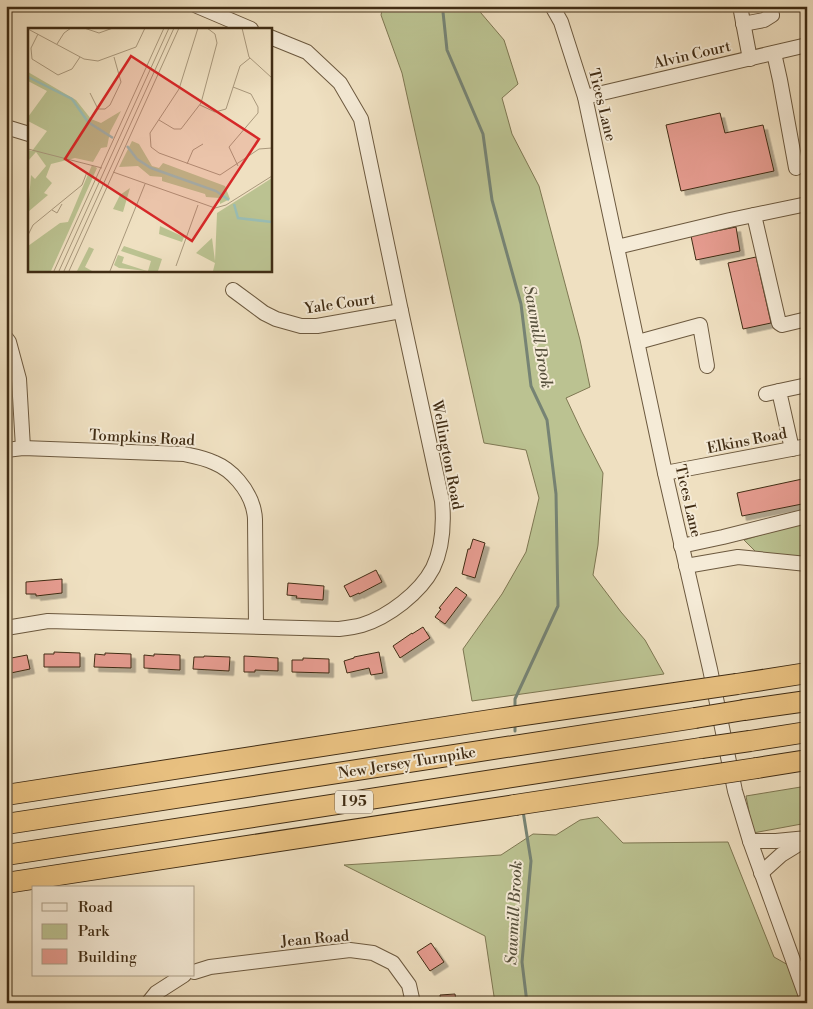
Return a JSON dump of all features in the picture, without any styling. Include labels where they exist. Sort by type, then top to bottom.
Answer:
[{"type":"highway","name":"New Jersey Turnpike","points":[[6,795],[807,673]]},
{"type":"highway","name":"New Jersey Turnpike","points":[[6,824],[807,701]]},
{"type":"highway","name":"New Jersey Turnpike","points":[[6,855],[807,732]]},
{"type":"highway","name":"I 95","points":[[6,883],[807,760]]},
{"type":"street","points":[[197,6],[224,24],[246,28]]},
{"type":"street","name":"Tices Lane","points":[[552,6],[561,22],[585,97],[665,473],[710,669],[735,792],[761,873],[806,995]]},
{"type":"street","points":[[740,6],[750,58]]},
{"type":"street","points":[[743,24],[764,20],[772,15],[770,6]]},
{"type":"street","name":"Wellington Road","points":[[6,628],[48,621],[340,629],[362,625],[385,615],[404,603],[433,569],[442,536],[442,501],[361,119],[340,83],[307,52],[271,37]]},
{"type":"street","name":"Alvin Court","points":[[585,97],[807,45]]},
{"type":"street","points":[[774,53],[796,168]]},
{"type":"street","points":[[6,127],[28,134]]},
{"type":"street","points":[[617,247],[807,204]]},
{"type":"street","points":[[754,215],[779,323],[782,325],[807,319]]},
{"type":"street","name":"Yale Court","points":[[233,290],[264,313],[276,319],[301,326],[317,326],[401,311]]},
{"type":"street","points":[[638,342],[699,321],[707,366]]},
{"type":"street","points":[[6,338],[9,342],[19,379],[23,448]]},
{"type":"street","points":[[792,449],[773,392],[807,385]]},
{"type":"street","name":"Elkins Road","points":[[665,473],[807,446]]},
{"type":"street","name":"Tompkins Road","points":[[6,450],[23,448],[184,454],[209,460],[227,470],[245,490],[253,507],[255,519],[256,626]]},
{"type":"street","points":[[681,546],[807,516]]},
{"type":"street","points":[[686,566],[738,557],[807,564]]},
{"type":"street","points":[[750,841],[807,838]]},
{"type":"street","points":[[761,873],[781,855],[807,838]]},
{"type":"street","name":"Jean Road","points":[[195,972],[210,966],[350,950],[373,954],[393,964],[410,985],[413,1003]]},
{"type":"street","points":[[148,1003],[156,993],[182,976]]},
{"type":"green space","points":[[383,6],[475,6],[504,40],[518,84],[502,98],[512,134],[539,186],[580,340],[590,387],[566,398],[603,473],[598,545],[593,575],[645,640],[664,674],[472,701],[463,649],[502,594],[526,552],[539,498],[526,450],[484,443],[402,73],[381,15]]},
{"type":"green space","points":[[807,521],[807,564],[758,554],[744,540]]},
{"type":"green space","points":[[807,786],[807,823],[753,833],[746,796]]},
{"type":"green space","points":[[598,817],[623,843],[728,842],[774,957],[797,970],[807,1003],[495,1003],[485,936],[344,865],[501,855],[533,834],[556,835],[580,820]]},
{"type":"building","points":[[720,113],[725,133],[763,125],[774,171],[681,191],[666,125]]},
{"type":"building","points":[[736,227],[740,251],[696,260],[691,236]]},
{"type":"building","points":[[756,257],[771,323],[743,329],[728,263]]},
{"type":"building","points":[[807,478],[807,503],[742,516],[737,493]]},
{"type":"building","points":[[473,539],[485,543],[475,578],[462,574],[468,549],[470,549]]},
{"type":"building","points":[[376,570],[382,582],[350,597],[344,586]]},
{"type":"building","points":[[62,579],[62,593],[36,596],[36,594],[26,594],[26,582]]},
{"type":"building","points":[[288,583],[324,586],[323,600],[296,598],[297,596],[287,595]]},
{"type":"building","points":[[456,587],[467,595],[445,624],[435,617],[441,609],[439,608]]},
{"type":"building","points":[[423,627],[430,638],[400,658],[393,646]]},
{"type":"building","points":[[54,652],[80,653],[80,667],[44,667],[44,654],[54,654]]},
{"type":"building","points":[[379,652],[383,673],[371,675],[369,668],[347,673],[344,661]]},
{"type":"building","points":[[105,653],[131,654],[131,668],[94,667],[95,654],[105,655]]},
{"type":"building","points":[[154,654],[180,655],[180,670],[144,668],[144,655],[154,656]]},
{"type":"building","points":[[27,655],[30,669],[6,674],[6,659]]},
{"type":"building","points":[[244,656],[278,658],[278,671],[255,670],[255,672],[244,672]]},
{"type":"building","points":[[194,657],[230,657],[229,671],[193,669]]},
{"type":"building","points":[[303,658],[329,659],[329,673],[292,672],[292,660],[303,660]]},
{"type":"building","points":[[431,943],[444,962],[430,971],[417,952]]},
{"type":"building","points":[[455,994],[458,1003],[441,1003],[440,995]]},
{"type":"waterway","name":"Sawmill Brook","points":[[443,6],[447,50],[483,134],[492,200],[521,304],[531,386],[547,420],[556,494],[558,606],[515,699],[515,709]]},
{"type":"waterway","name":"Sawmill Brook","points":[[515,723],[515,731]]},
{"type":"waterway","name":"Sawmill Brook","points":[[523,811],[531,861],[522,962],[527,1003]]}]
